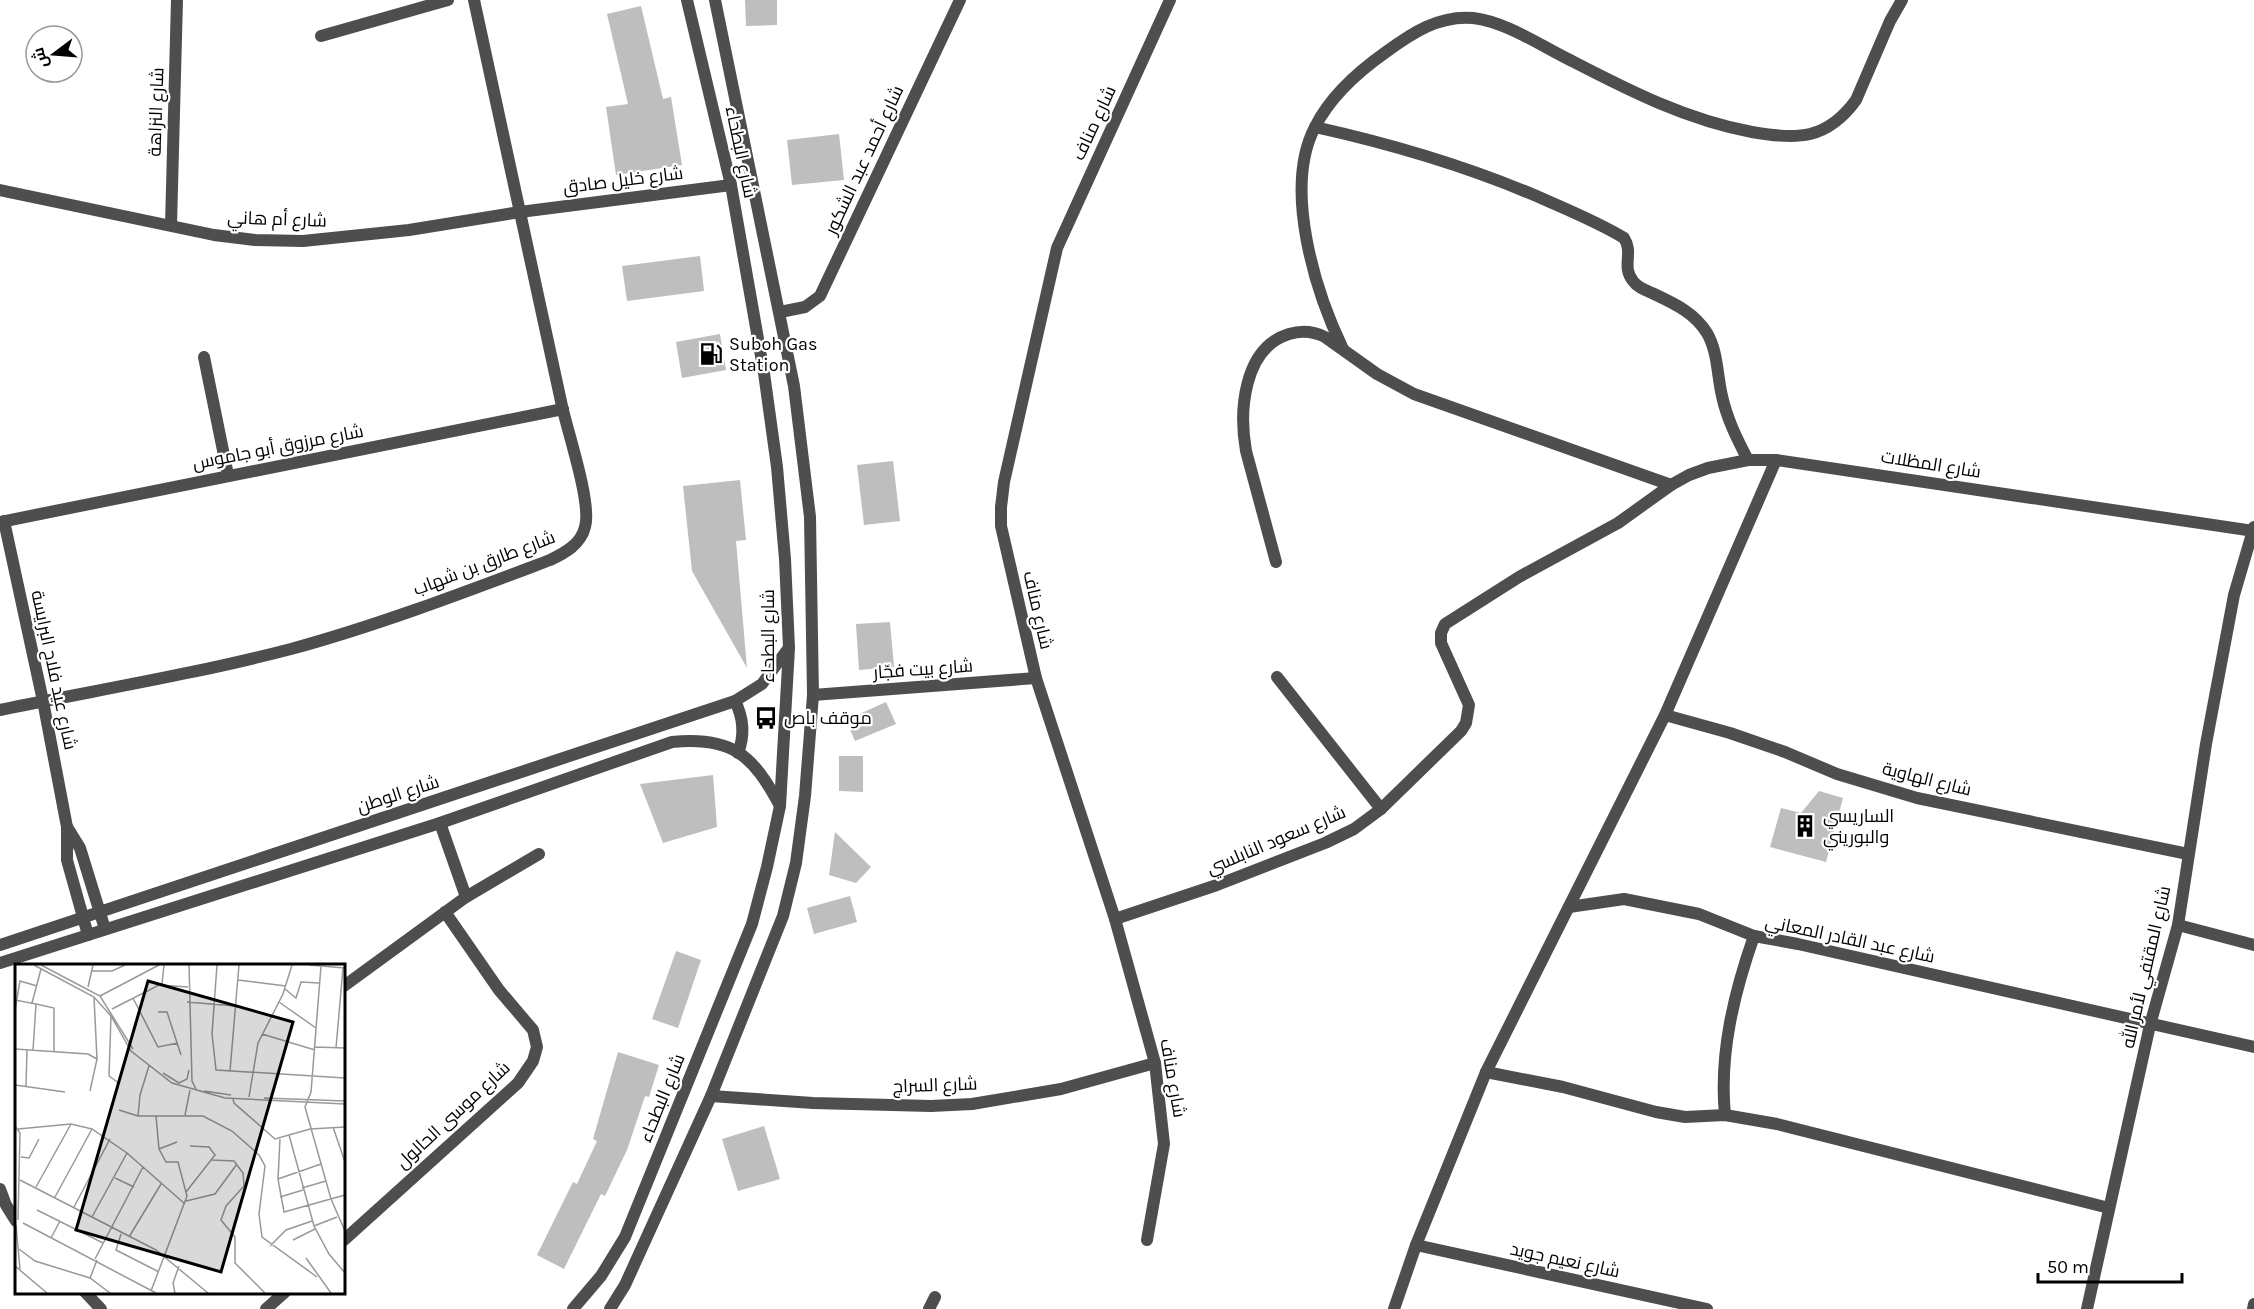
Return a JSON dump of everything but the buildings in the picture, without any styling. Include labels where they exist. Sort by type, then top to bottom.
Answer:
[{"type":"street","name":"شارع النزاهة","points":[[171,225],[177,0]]},
{"type":"street","points":[[321,36],[448,0]]},
{"type":"street","name":"شارع طارق بن شهاب","points":[[0,710],[160,679],[292,648],[437,603],[566,552],[579,540],[585,528],[587,515],[474,0]]},
{"type":"street","name":"شارع البطحاء","points":[[573,1309],[601,1276],[625,1237],[752,924],[780,806],[789,648],[785,559],[777,467],[762,361],[730,185],[687,0]]},
{"type":"street","name":"شارع البطحاء","points":[[610,1309],[625,1285],[711,1096],[783,916],[796,863],[805,796],[813,695],[810,516],[794,386],[715,0]]},
{"type":"street","name":"شارع أحمد عبد الشكور","points":[[780,312],[805,307],[820,296],[960,0]]},
{"type":"street","name":"شارع مناف","points":[[1147,1240],[1164,1144],[1155,1063],[1115,919],[1036,678],[1001,526],[1001,507],[1004,482],[1057,248],[1170,0]]},
{"type":"street","points":[[1343,349],[1320,292],[1308,243],[1302,176],[1308,142],[1324,112],[1349,84],[1401,41],[1434,23],[1456,18],[1495,23],[1623,88],[1672,110],[1731,128],[1779,137],[1802,137],[1826,129],[1848,111],[1856,100],[1890,21],[1902,0]]},
{"type":"street","points":[[1315,127],[1404,149],[1480,173],[1572,212],[1624,238],[1630,252],[1627,267],[1631,280],[1636,285],[1685,310],[1699,322],[1706,332],[1714,350],[1718,380],[1729,421],[1748,460]]},
{"type":"street","name":"شارع خليل صادق","points":[[520,212],[730,185]]},
{"type":"street","name":"شارع أم هاني","points":[[0,190],[214,235],[255,240],[303,241],[351,238],[520,212]]},
{"type":"street","points":[[1276,562],[1243,435],[1242,418],[1247,386],[1260,356],[1267,347],[1286,335],[1297,332],[1317,333],[1377,374],[1414,394],[1671,485]]},
{"type":"street","points":[[204,357],[228,475]]},
{"type":"street","name":"شارع مرزوق أبو جاموس","points":[[2,521],[562,409]]},
{"type":"street","name":"شارع المظلات","points":[[1618,523],[1671,485],[1708,468],[1748,460],[1776,460],[2253,530]]},
{"type":"street","points":[[1394,1309],[1416,1245],[1486,1072],[1665,716],[1776,460]]},
{"type":"street","name":"شارع عيد فلاح البرايسة","points":[[2,521],[43,701],[67,827],[67,860],[88,935]]},
{"type":"street","name":"شارع سعود النابلسي","points":[[1115,919],[1217,885],[1325,843],[1354,829],[1381,810],[1467,723],[1469,705],[1441,643],[1441,633],[1445,624],[1537,566],[1618,523]]},
{"type":"street","name":"شارع المقتفي لأمر الله","points":[[2087,1309],[2151,1025],[2178,925],[2188,854],[2234,595],[2253,530]]},
{"type":"street","name":"شارع الوطن","points":[[0,945],[735,701],[762,684],[789,648]]},
{"type":"street","points":[[1277,676],[1381,810]]},
{"type":"street","name":"شارع بيت فجّار","points":[[813,695],[1036,678]]},
{"type":"street","points":[[735,701],[741,713],[743,728],[743,741],[738,753]]},
{"type":"street","name":"شارع الهاوية","points":[[1665,716],[1730,733],[1785,752],[1837,774],[1917,798],[2188,854]]},
{"type":"street","points":[[0,963],[440,823],[672,742],[706,741],[738,753],[765,778],[780,806]]},
{"type":"street","points":[[440,823],[466,897]]},
{"type":"street","name":"شارع عيد فلاح البرايسة","points":[[67,827],[80,848],[105,929]]},
{"type":"street","points":[[345,985],[466,897],[539,854]]},
{"type":"street","points":[[1569,907],[1624,899],[1699,914],[1754,936]]},
{"type":"street","name":"شارع موسى الحالول","points":[[345,1239],[518,1083],[533,1061],[537,1047],[533,1030],[499,990],[445,912]]},
{"type":"street","points":[[2178,925],[2254,945]]},
{"type":"street","name":"شارع عبد القادر المعاني","points":[[1725,1115],[1723,1090],[1726,1040],[1754,936],[2254,1047]]},
{"type":"street","name":"شارع السراج","points":[[711,1096],[813,1103],[931,1106],[972,1104],[1061,1089],[1155,1063]]},
{"type":"street","points":[[1486,1072],[1563,1087],[1686,1118],[1725,1115],[1777,1124],[2109,1208]]},
{"type":"street","points":[[0,1190],[15,1219]]},
{"type":"street","name":"شارع نعيم جويد","points":[[1416,1245],[1707,1309]]},
{"type":"street","points":[[86,1294],[101,1309]]},
{"type":"street","points":[[267,1309],[284,1294]]},
{"type":"street","points":[[929,1309],[935,1297]]},
{"type":"street","points":[[2253,1309],[2254,1304]]},
{"type":"place","name":"Suboh Gas Station","points":[[711,354]]},
{"type":"place","name":"موقف باص","points":[[766,718]]},
{"type":"place","name":"الساريسي والبوريني","points":[[1805,826]]}]
